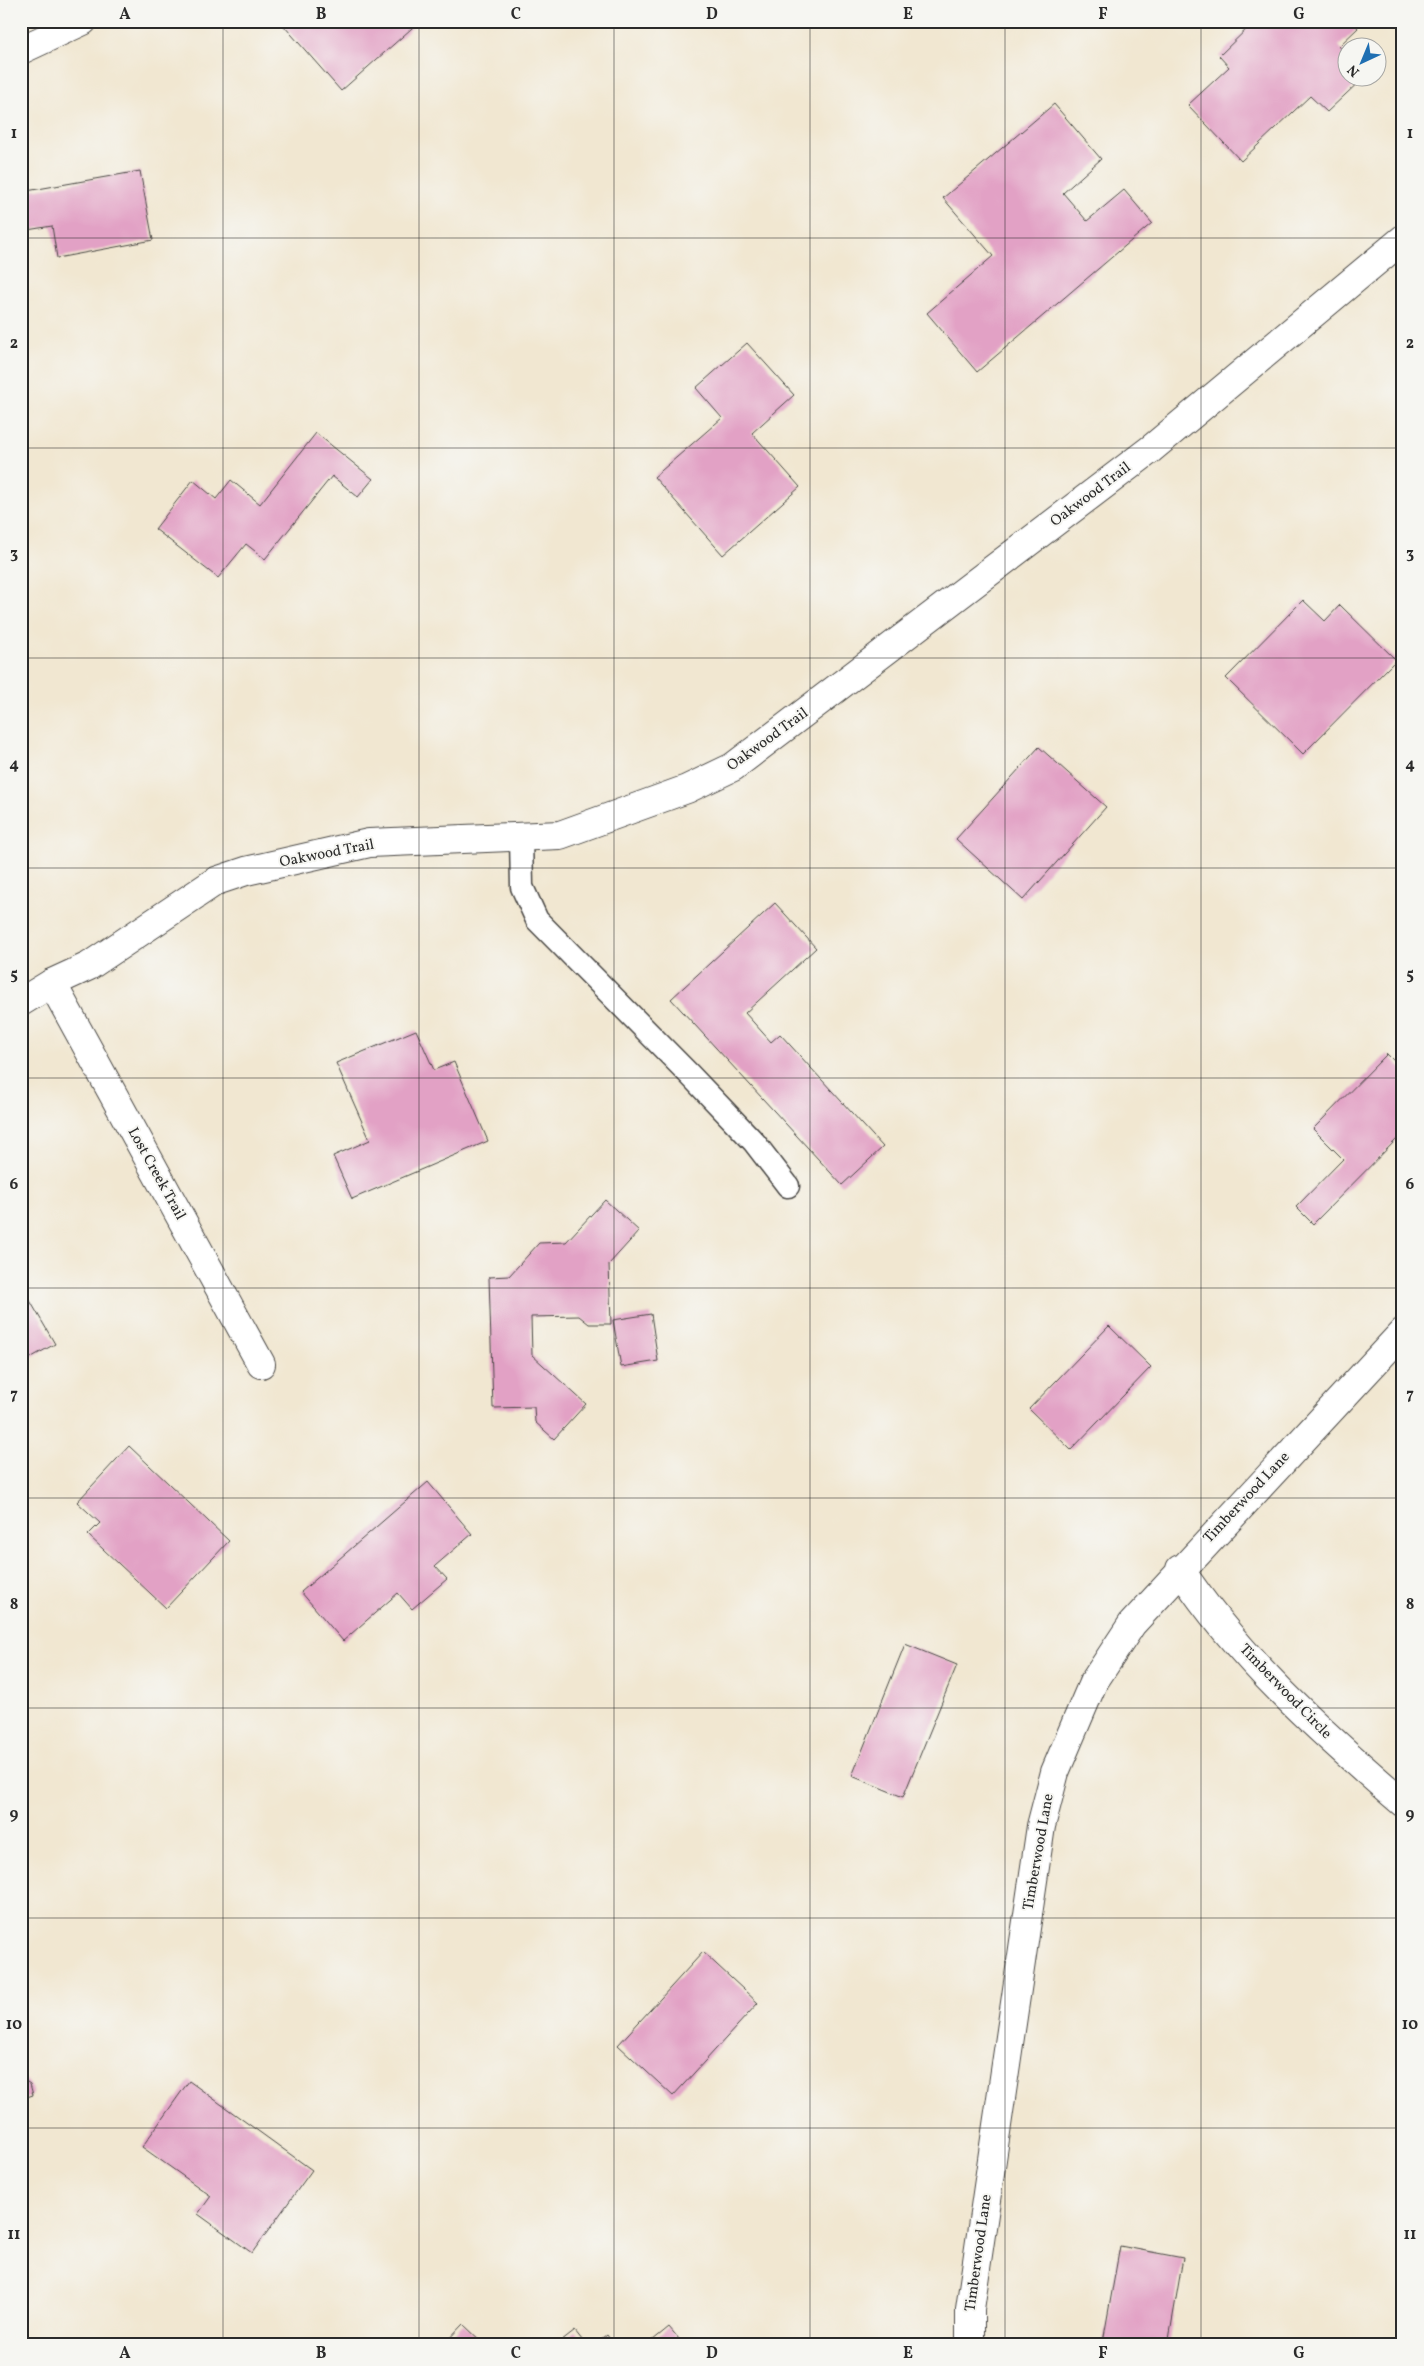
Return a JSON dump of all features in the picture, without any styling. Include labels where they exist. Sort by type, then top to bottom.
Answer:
[{"type":"street","points":[[21,50],[83,21]]},
{"type":"street","name":"Oakwood Trail","points":[[21,1002],[52,983],[89,966],[216,881],[246,871],[369,844],[560,835],[687,789],[733,767],[1151,449],[1403,239]]},
{"type":"street","name":"Lost Creek Trail","points":[[52,983],[261,1364]]},
{"type":"street","name":"Timberwood Lane","points":[[970,2345],[970,2309],[1038,1846],[1055,1772],[1093,1683],[1132,1624],[1180,1569],[1403,1332]]},
{"type":"street","name":"Timberwood Circle","points":[[1180,1569],[1197,1594],[1288,1697],[1321,1731],[1403,1802]]},
{"type":"lane","points":[[521,837],[522,887],[538,920],[741,1128],[788,1186]]},
{"type":"building","points":[[289,21],[420,21],[341,91],[284,26]]},
{"type":"building","points":[[1255,21],[1352,21],[1358,28],[1347,38],[1336,38],[1336,88],[1352,88],[1327,112],[1310,96],[1241,161],[1188,105],[1229,67],[1219,56]]},
{"type":"building","points":[[1054,104],[1101,159],[1063,193],[1087,221],[1124,190],[1152,223],[977,372],[927,313],[993,256],[943,198]]},
{"type":"building","points":[[140,171],[153,240],[57,258],[52,226],[21,231],[21,192]]},
{"type":"building","points":[[747,343],[794,395],[752,433],[800,487],[723,555],[654,477],[722,418],[696,388]]},
{"type":"building","points":[[316,433],[373,479],[358,497],[332,476],[265,559],[246,544],[218,578],[155,529],[193,480],[216,499],[231,480],[260,504]]},
{"type":"building","points":[[1303,600],[1325,621],[1340,605],[1396,660],[1303,754],[1226,678]]},
{"type":"building","points":[[1039,747],[1106,807],[1023,900],[956,839]]},
{"type":"building","points":[[775,903],[816,948],[745,1013],[771,1042],[780,1034],[883,1147],[842,1185],[671,999]]},
{"type":"building","points":[[416,1030],[434,1070],[454,1062],[488,1141],[352,1199],[333,1156],[370,1140],[336,1063]]},
{"type":"building","points":[[1387,1054],[1403,1070],[1403,1133],[1313,1224],[1296,1207],[1343,1159],[1313,1129]]},
{"type":"building","points":[[605,1200],[639,1231],[609,1264],[611,1324],[589,1324],[579,1316],[531,1317],[532,1355],[586,1404],[554,1439],[535,1422],[534,1407],[493,1408],[489,1277],[509,1276],[539,1243],[566,1242]]},
{"type":"building","points":[[21,1285],[55,1344],[21,1363]]},
{"type":"building","points":[[651,1314],[658,1361],[621,1367],[613,1320]]},
{"type":"building","points":[[1109,1326],[1151,1367],[1071,1450],[1029,1409]]},
{"type":"building","points":[[129,1446],[229,1541],[166,1608],[88,1535],[100,1523],[77,1502]]},
{"type":"building","points":[[428,1482],[472,1534],[435,1566],[447,1579],[412,1609],[398,1593],[343,1641],[301,1592]]},
{"type":"building","points":[[905,1644],[957,1665],[903,1797],[852,1776]]},
{"type":"building","points":[[703,1952],[758,2003],[673,2096],[618,2045]]},
{"type":"building","points":[[21,2078],[30,2084],[33,2095],[21,2099]]},
{"type":"building","points":[[189,2081],[312,2170],[252,2253],[198,2214],[211,2196],[142,2147]]},
{"type":"building","points":[[1120,2246],[1183,2258],[1168,2345],[1119,2345],[1103,2342]]},
{"type":"building","points":[[463,2324],[485,2345],[443,2345]]},
{"type":"building","points":[[669,2327],[684,2345],[647,2345]]},
{"type":"building","points":[[575,2331],[586,2345],[557,2345]]},
{"type":"building","points":[[607,2335],[614,2345],[595,2345]]}]
